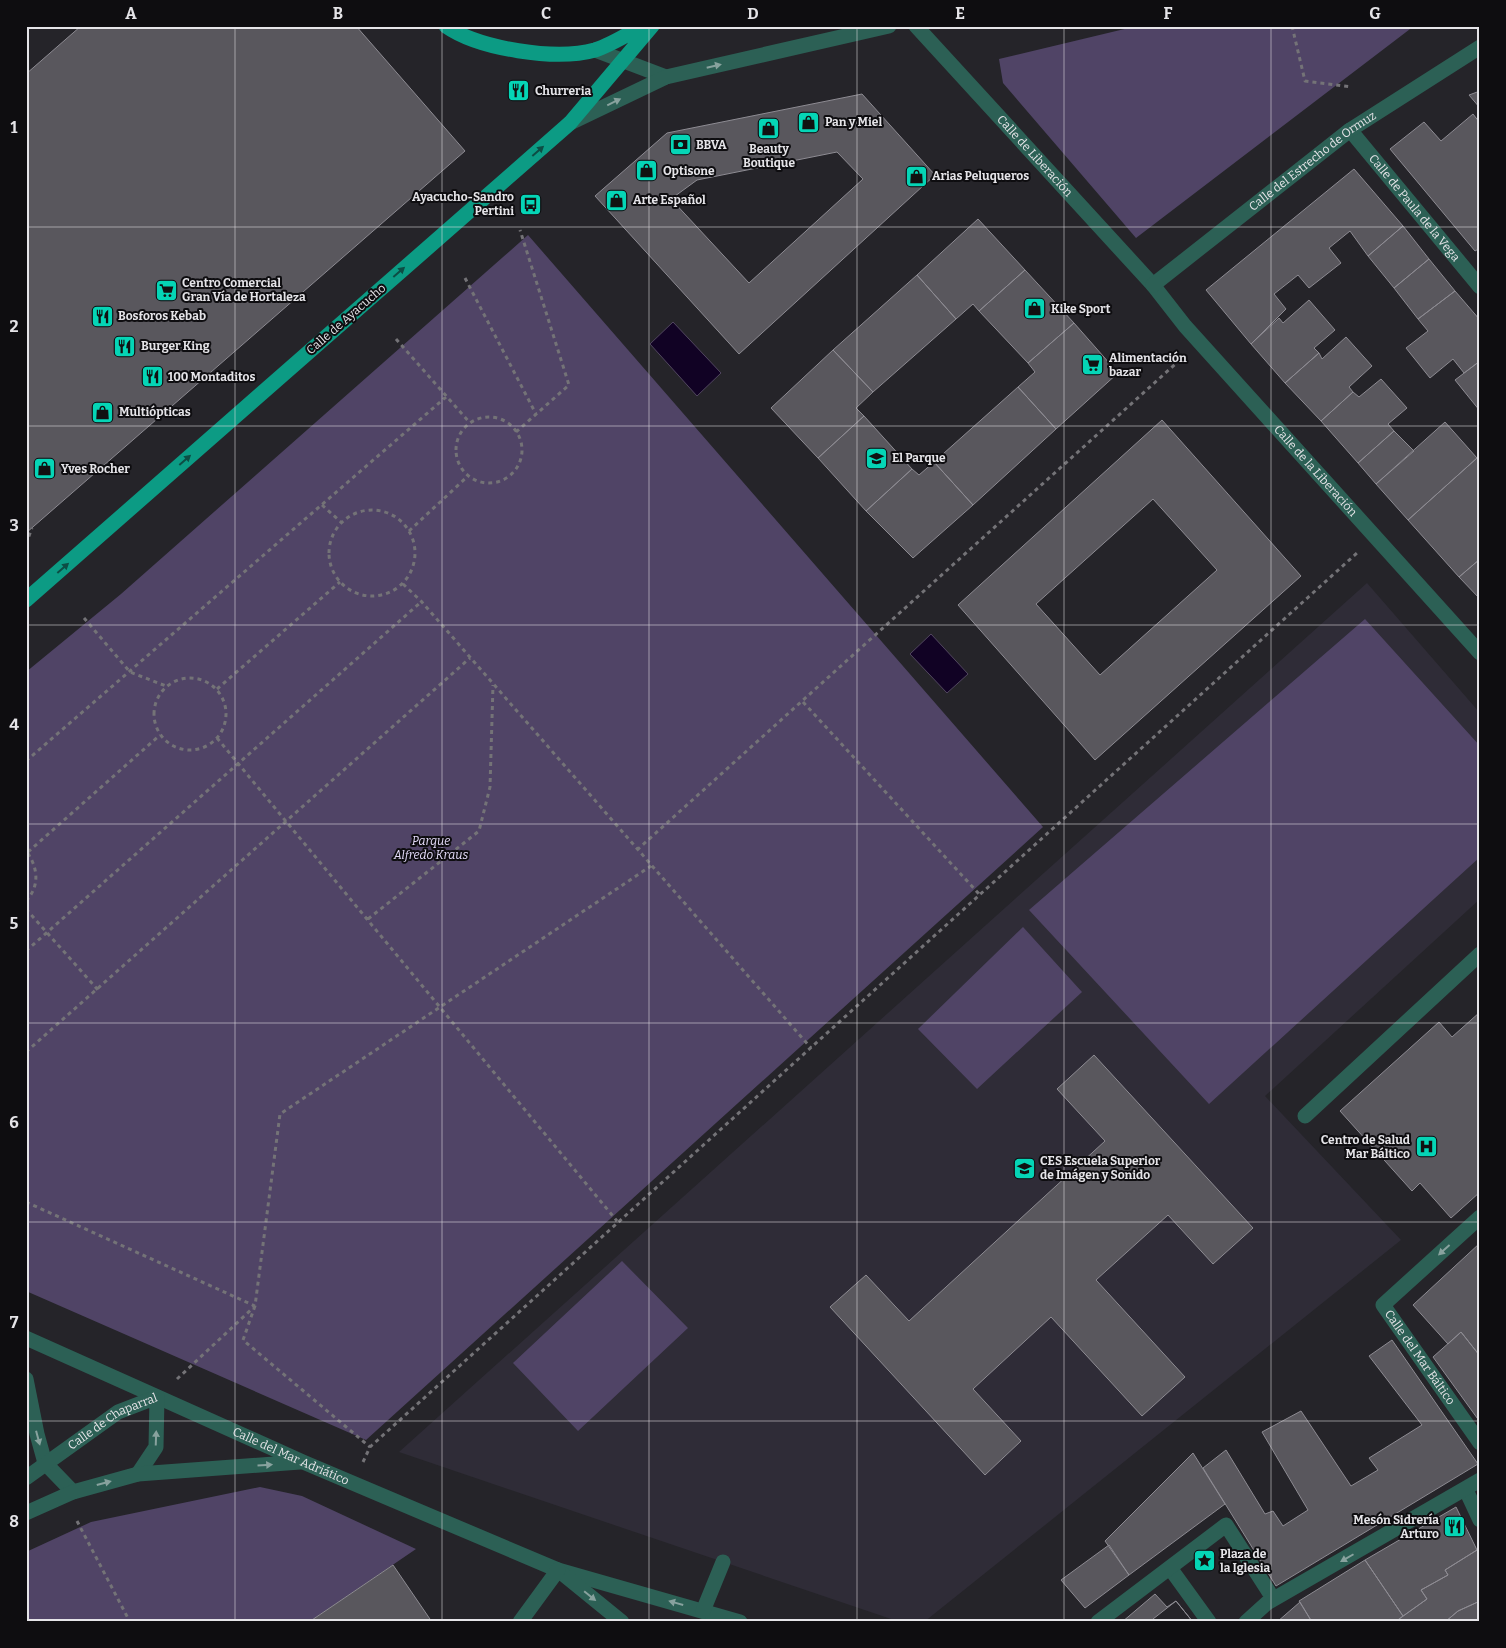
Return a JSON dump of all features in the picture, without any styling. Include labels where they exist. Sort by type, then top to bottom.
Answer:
[{"type":"main road","points":[[446,26],[502,49],[559,54],[595,50],[643,26]]},
{"type":"main road","name":"Calle de Ayacucho","points":[[26,600],[570,123],[652,26]]},
{"type":"street","points":[[570,123],[666,76],[889,26]]},
{"type":"street","name":"Calle de Liberación","points":[[916,26],[1153,285]]},
{"type":"street","name":"Calle del Estrecho de Ormuz","points":[[1153,285],[1350,130],[1480,47]]},
{"type":"street","points":[[595,50],[666,76]]},
{"type":"street","name":"Calle de Paula de la Vega","points":[[1350,130],[1480,287]]},
{"type":"street","name":"Calle de la Liberación","points":[[1153,285],[1200,342],[1480,653]]},
{"type":"street","points":[[1305,1116],[1480,954]]},
{"type":"street","name":"Calle del Mar Báltico","points":[[1480,1217],[1383,1304],[1480,1443]]},
{"type":"street","name":"Calle del Mar Adriático","points":[[26,1338],[302,1462],[558,1570],[740,1622]]},
{"type":"street","points":[[26,1379],[45,1463],[73,1492]]},
{"type":"street","name":"Calle de Chaparral","points":[[26,1478],[118,1412],[157,1397],[156,1447],[138,1474]]},
{"type":"street","points":[[26,1512],[73,1492],[138,1474],[302,1462]]},
{"type":"street","points":[[1246,1622],[1267,1602],[1466,1490],[1480,1480]]},
{"type":"street","points":[[1466,1490],[1480,1520]]},
{"type":"street","points":[[1098,1622],[1226,1525],[1269,1592]]},
{"type":"street","points":[[703,1611],[723,1562]]},
{"type":"street","points":[[1170,1568],[1209,1622]]},
{"type":"street","points":[[520,1622],[558,1570]]},
{"type":"street","name":"Calle del Mar Adriático","points":[[558,1570],[622,1622]]},
{"type":"path","points":[[1292,26],[1305,81],[1352,87]]},
{"type":"path","points":[[516,432],[569,385],[520,230]]},
{"type":"path","points":[[465,278],[536,414]]},
{"type":"path","points":[[396,339],[470,423]]},
{"type":"path","points":[[637,850],[1200,342]]},
{"type":"path","points":[[26,761],[446,397]]},
{"type":"path","points":[[491,417],[502,420],[516,432],[521,445],[521,457],[509,476],[488,483],[468,476],[456,459],[455,449],[462,430],[470,423],[491,417]]},
{"type":"path","points":[[409,531],[468,476]]},
{"type":"path","points":[[322,504],[342,523]]},
{"type":"path","points":[[366,510],[381,510],[400,519],[409,531],[416,556],[412,570],[403,584],[379,595],[357,593],[340,582],[330,563],[330,550],[333,535],[342,523],[352,515],[366,510]]},
{"type":"path","points":[[26,544],[32,528]]},
{"type":"path","points":[[651,866],[280,1114],[255,1306],[243,1340],[370,1447],[617,1221],[1376,537]]},
{"type":"path","points":[[216,689],[340,582]]},
{"type":"path","points":[[403,584],[421,602],[811,1048]]},
{"type":"path","points":[[26,950],[47,934],[421,602]]},
{"type":"path","points":[[84,618],[130,672],[166,686]]},
{"type":"path","points":[[26,1052],[470,658]]},
{"type":"path","points":[[186,677],[208,682],[216,689],[226,708],[223,729],[217,738],[199,749],[187,750],[177,748],[160,735],[153,715],[157,699],[166,686],[186,677]]},
{"type":"path","points":[[368,919],[480,831],[490,788],[493,684]]},
{"type":"path","points":[[803,702],[980,895]]},
{"type":"path","points":[[26,901],[36,886],[37,874],[34,862],[27,852],[160,735]]},
{"type":"path","points":[[217,738],[617,1221]]},
{"type":"path","points":[[26,909],[98,990]]},
{"type":"path","points":[[26,1202],[255,1306]]},
{"type":"path","points":[[157,1397],[255,1306]]},
{"type":"path","points":[[77,1521],[130,1622]]},
{"type":"shaded area","points":[[673,322],[721,373],[697,396],[650,344]]},
{"type":"shaded area","name":"CES Escuela Superior de Imágen y Sonido","points":[[1367,583],[1480,713],[1480,899],[1265,1096],[1401,1240],[924,1622],[900,1622],[399,1452]]},
{"type":"shaded area","points":[[931,634],[968,674],[947,693],[910,654]]},
{"type":"green space","points":[[1137,26],[1414,26],[1136,238],[1003,83],[999,59]]},
{"type":"green space","name":"Parque Alfredo Kraus","points":[[528,235],[1043,827],[366,1440],[26,1291],[26,672],[121,594]]},
{"type":"green space","points":[[1365,619],[1480,746],[1480,857],[1209,1104],[1029,910]]},
{"type":"green space","points":[[1023,927],[1082,992],[977,1089],[918,1029]]},
{"type":"green space","points":[[622,1261],[688,1328],[578,1431],[513,1363]]},
{"type":"green space","points":[[260,1487],[302,1496],[416,1549],[309,1622],[26,1622],[26,1552],[91,1522]]},
{"type":"building","name":"Centro Comercial Gran Vía de Hortaleza","points":[[81,26],[356,26],[465,151],[26,533],[26,74]]},
{"type":"building","points":[[1480,91],[1480,108],[1469,95]]},
{"type":"building","points":[[862,94],[935,175],[739,354],[595,196],[667,133]],"holes":[[[837,152],[863,179],[749,283],[671,199],[697,180]]]},
{"type":"building","points":[[1473,114],[1480,123],[1480,248],[1475,251],[1390,149],[1424,122],[1441,141]]},
{"type":"building","points":[[1354,169],[1403,226],[1368,256],[1350,231],[1329,248],[1341,263],[1309,288],[1298,275],[1274,294],[1286,309],[1251,344],[1206,290]]},
{"type":"building","points":[[978,219],[1025,270],[979,311],[973,304],[956,319],[917,275]]},
{"type":"building","points":[[1403,226],[1429,259],[1394,288],[1368,256]]},
{"type":"building","points":[[1429,259],[1455,291],[1418,319],[1394,288]]},
{"type":"building","points":[[1025,270],[1074,323],[1028,363],[979,311]]},
{"type":"building","points":[[917,275],[956,319],[873,392],[833,350]]},
{"type":"building","points":[[1455,291],[1480,320],[1480,361],[1464,373],[1453,359],[1430,378],[1406,348],[1428,331],[1418,319]]},
{"type":"building","points":[[1309,300],[1335,330],[1314,348],[1319,353],[1285,383],[1251,344],[1279,318],[1283,323]]},
{"type":"building","points":[[1074,323],[1118,373],[1056,429],[1018,387],[1035,372],[1028,363]]},
{"type":"building","points":[[1346,337],[1372,366],[1349,387],[1353,392],[1321,421],[1285,383],[1319,353],[1322,359]]},
{"type":"building","points":[[833,350],[873,392],[856,408],[864,416],[818,458],[771,408]]},
{"type":"building","points":[[1480,361],[1480,411],[1455,380]]},
{"type":"building","points":[[1381,379],[1407,408],[1388,424],[1394,431],[1358,463],[1321,421],[1353,392],[1359,397]]},
{"type":"building","points":[[1018,387],[1056,429],[973,505],[934,462]]},
{"type":"building","points":[[864,416],[912,469],[866,511],[818,458]]},
{"type":"building","points":[[1162,420],[1301,576],[1095,760],[958,605]],"holes":[[[1153,499],[1217,570],[1100,675],[1036,604]]]},
{"type":"building","points":[[1445,422],[1477,458],[1408,520],[1376,484]]},
{"type":"building","points":[[1394,431],[1414,451],[1376,484],[1358,463]]},
{"type":"building","points":[[1477,458],[1480,461],[1480,559],[1459,577],[1408,520]]},
{"type":"building","points":[[934,462],[973,505],[913,558],[866,511],[912,469],[919,475]]},
{"type":"building","points":[[1480,559],[1480,599],[1459,577]]},
{"type":"building","name":"Centro de Salud Mar Báltico","points":[[1480,1012],[1480,1192],[1451,1218],[1420,1183],[1412,1191],[1340,1111],[1439,1022],[1452,1037]]},
{"type":"building","points":[[1094,1055],[1253,1228],[1213,1264],[1168,1215],[1096,1280],[1185,1377],[1142,1416],[1051,1317],[973,1389],[1021,1441],[985,1475],[830,1307],[866,1275],[909,1321],[1105,1141],[1057,1089]]},
{"type":"building","points":[[1480,1243],[1480,1356],[1461,1332],[1448,1344],[1413,1305]]},
{"type":"building","points":[[1461,1332],[1480,1356],[1480,1422],[1433,1357]]},
{"type":"building","points":[[1392,1340],[1478,1464],[1276,1586],[1203,1468],[1226,1450],[1265,1514],[1273,1511],[1283,1526],[1308,1510],[1262,1432],[1301,1411],[1351,1486],[1378,1470],[1369,1458],[1422,1425],[1369,1356]]},
{"type":"building","points":[[1193,1453],[1225,1504],[1129,1575],[1105,1541]]},
{"type":"building","points":[[1456,1507],[1477,1550],[1445,1570],[1448,1575],[1421,1590],[1427,1599],[1403,1616],[1365,1560]]},
{"type":"building","points":[[1109,1545],[1129,1575],[1085,1608],[1061,1580]]},
{"type":"building","points":[[1477,1550],[1480,1557],[1480,1601],[1458,1611],[1445,1622],[1395,1622],[1427,1599],[1421,1590],[1448,1575],[1445,1570]]},
{"type":"building","points":[[1365,1560],[1403,1616],[1395,1622],[1312,1622],[1299,1601]]},
{"type":"building","points":[[393,1565],[432,1622],[309,1622]]},
{"type":"building","points":[[1155,1594],[1167,1607],[1176,1601],[1193,1622],[1122,1622]]},
{"type":"building","points":[[1176,1601],[1193,1622],[1156,1622],[1153,1619]]},
{"type":"building","points":[[1480,1601],[1480,1622],[1445,1622],[1458,1611]]},
{"type":"building","points":[[1300,1602],[1312,1622],[1277,1622]]},
{"type":"place","name":"Churreria","points":[[519,91]]},
{"type":"place","name":"Pan y Miel","points":[[809,122]]},
{"type":"place","name":"Beauty Boutique","points":[[769,128]]},
{"type":"place","name":"BBVA","points":[[680,145]]},
{"type":"place","name":"Optisone","points":[[647,171]]},
{"type":"place","name":"Arias Peluqueros","points":[[916,176]]},
{"type":"place","name":"Arte Español","points":[[617,200]]},
{"type":"place","name":"Ayacucho-Sandro Pertini","points":[[530,204]]},
{"type":"place","name":"Centro Comercial Gran Vía de Hortaleza","points":[[166,290]]},
{"type":"place","name":"Kike Sport","points":[[1035,309]]},
{"type":"place","name":"Bosforos Kebab","points":[[102,316]]},
{"type":"place","name":"Burger King","points":[[125,346]]},
{"type":"place","name":"Alimentación bazar","points":[[1093,365]]},
{"type":"place","name":"100 Montaditos","points":[[152,377]]},
{"type":"place","name":"Multiópticas","points":[[103,412]]},
{"type":"place","name":"El Parque","points":[[876,458]]},
{"type":"place","name":"Yves Rocher","points":[[45,469]]},
{"type":"place","name":"Centro de Salud Mar Báltico","points":[[1426,1147]]},
{"type":"place","name":"CES Escuela Superior de Imágen y Sonido","points":[[1024,1168]]},
{"type":"place","name":"Mesón Sidrería Arturo","points":[[1455,1527]]},
{"type":"place","name":"Plaza de la Iglesia","points":[[1204,1561]]}]
